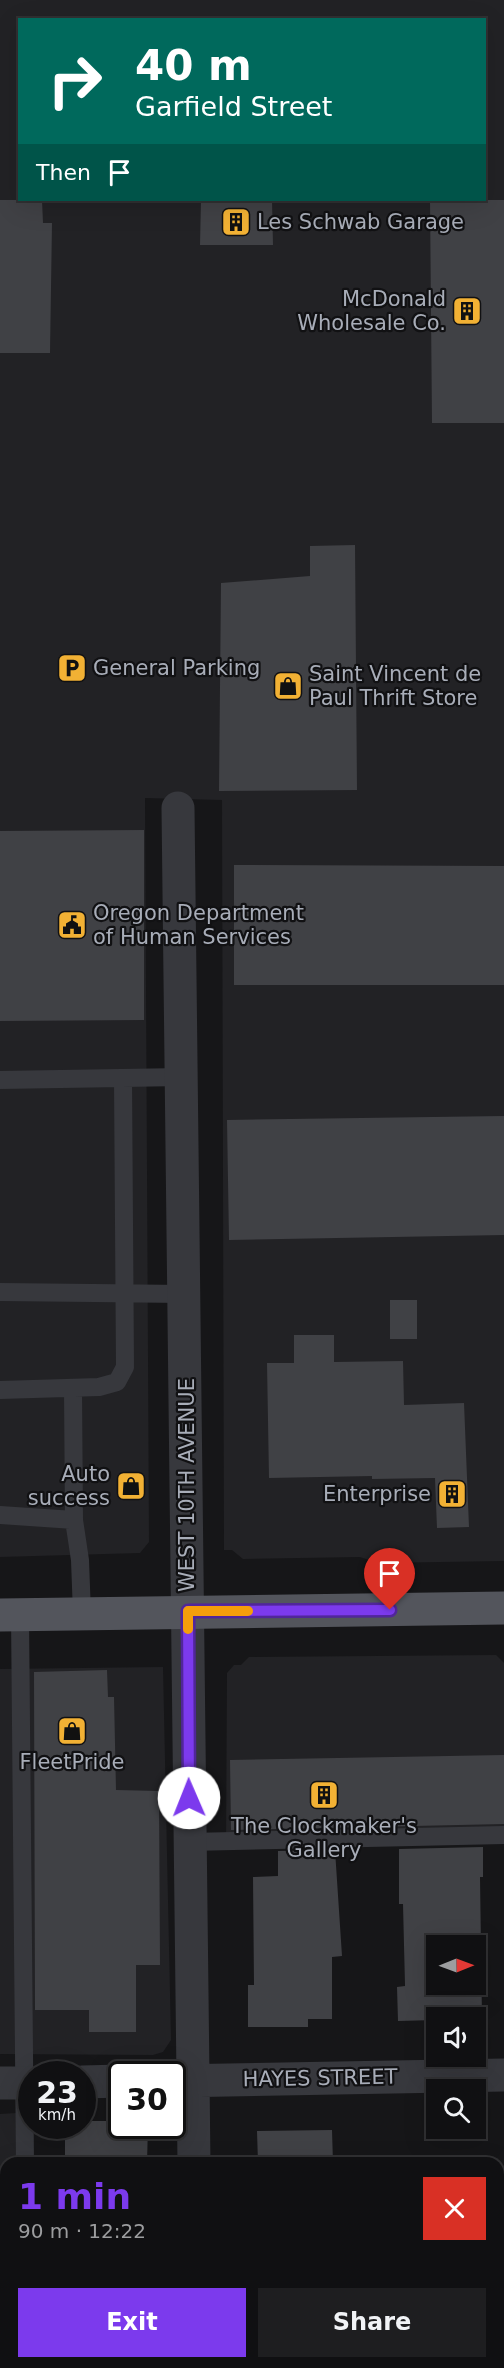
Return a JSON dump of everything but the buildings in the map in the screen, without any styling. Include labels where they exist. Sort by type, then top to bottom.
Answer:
[{"type":"main road","points":[[10,1615],[504,1608]]},
{"type":"street","name":"WEST 10TH AVENUE","points":[[178,808],[188,1611],[189,1842],[183,2061]]},
{"type":"street","name":"HAYES STREET","points":[[186,2080],[504,2075]]},
{"type":"street","name":"WEST 10TH AVENUE","points":[[186,2103],[193,2157]]},
{"type":"lane","points":[[0,1080],[182,1077]]},
{"type":"lane","points":[[0,1390],[99,1387],[117,1382],[125,1367],[123,1078]]},
{"type":"lane","points":[[0,1292],[185,1294]]},
{"type":"lane","points":[[73,1389],[74,1520],[80,1560],[82,1614]]},
{"type":"lane","points":[[0,1515],[74,1520]]},
{"type":"lane","points":[[10,1615],[19,2061]]},
{"type":"lane","points":[[189,1842],[504,1835]]},
{"type":"lane","points":[[23,2139],[25,2157]]},
{"type":"shaded area","points":[[0,0],[504,0],[504,1561],[378,1563],[360,1557],[243,1559],[232,1550],[224,1550],[222,800],[145,798],[149,1542],[140,1553],[0,1557]]},
{"type":"shaded area","points":[[496,1655],[504,1663],[504,1843],[226,1848],[227,1673],[234,1665],[241,1665],[249,1657]]},
{"type":"shaded area","points":[[163,1667],[171,2040],[163,2052],[153,2055],[0,2054],[0,1669]]},
{"type":"shaded area","points":[[17,2113],[18,2157],[0,2157],[0,2114]]},
{"type":"slow traffic","points":[[188,1629],[188,1611],[248,1611]]},
{"type":"place","name":"Les Schwab Garage","points":[[236,222]]},
{"type":"place","name":"McDonald Wholesale Co.","points":[[467,311]]},
{"type":"place","name":"General Parking","points":[[72,668]]},
{"type":"place","name":"Saint Vincent de Paul Thrift Store","points":[[288,686]]},
{"type":"place","name":"Oregon Department of Human Services","points":[[72,925]]},
{"type":"place","name":"Auto success","points":[[131,1486]]},
{"type":"place","name":"Enterprise","points":[[452,1494]]},
{"type":"place","name":"FleetPride","points":[[72,1731]]},
{"type":"place","name":"The Clockmaker's Gallery","points":[[324,1795]]},
{"type":"route","points":[[189,1798],[188,1611],[390,1610]]}]
